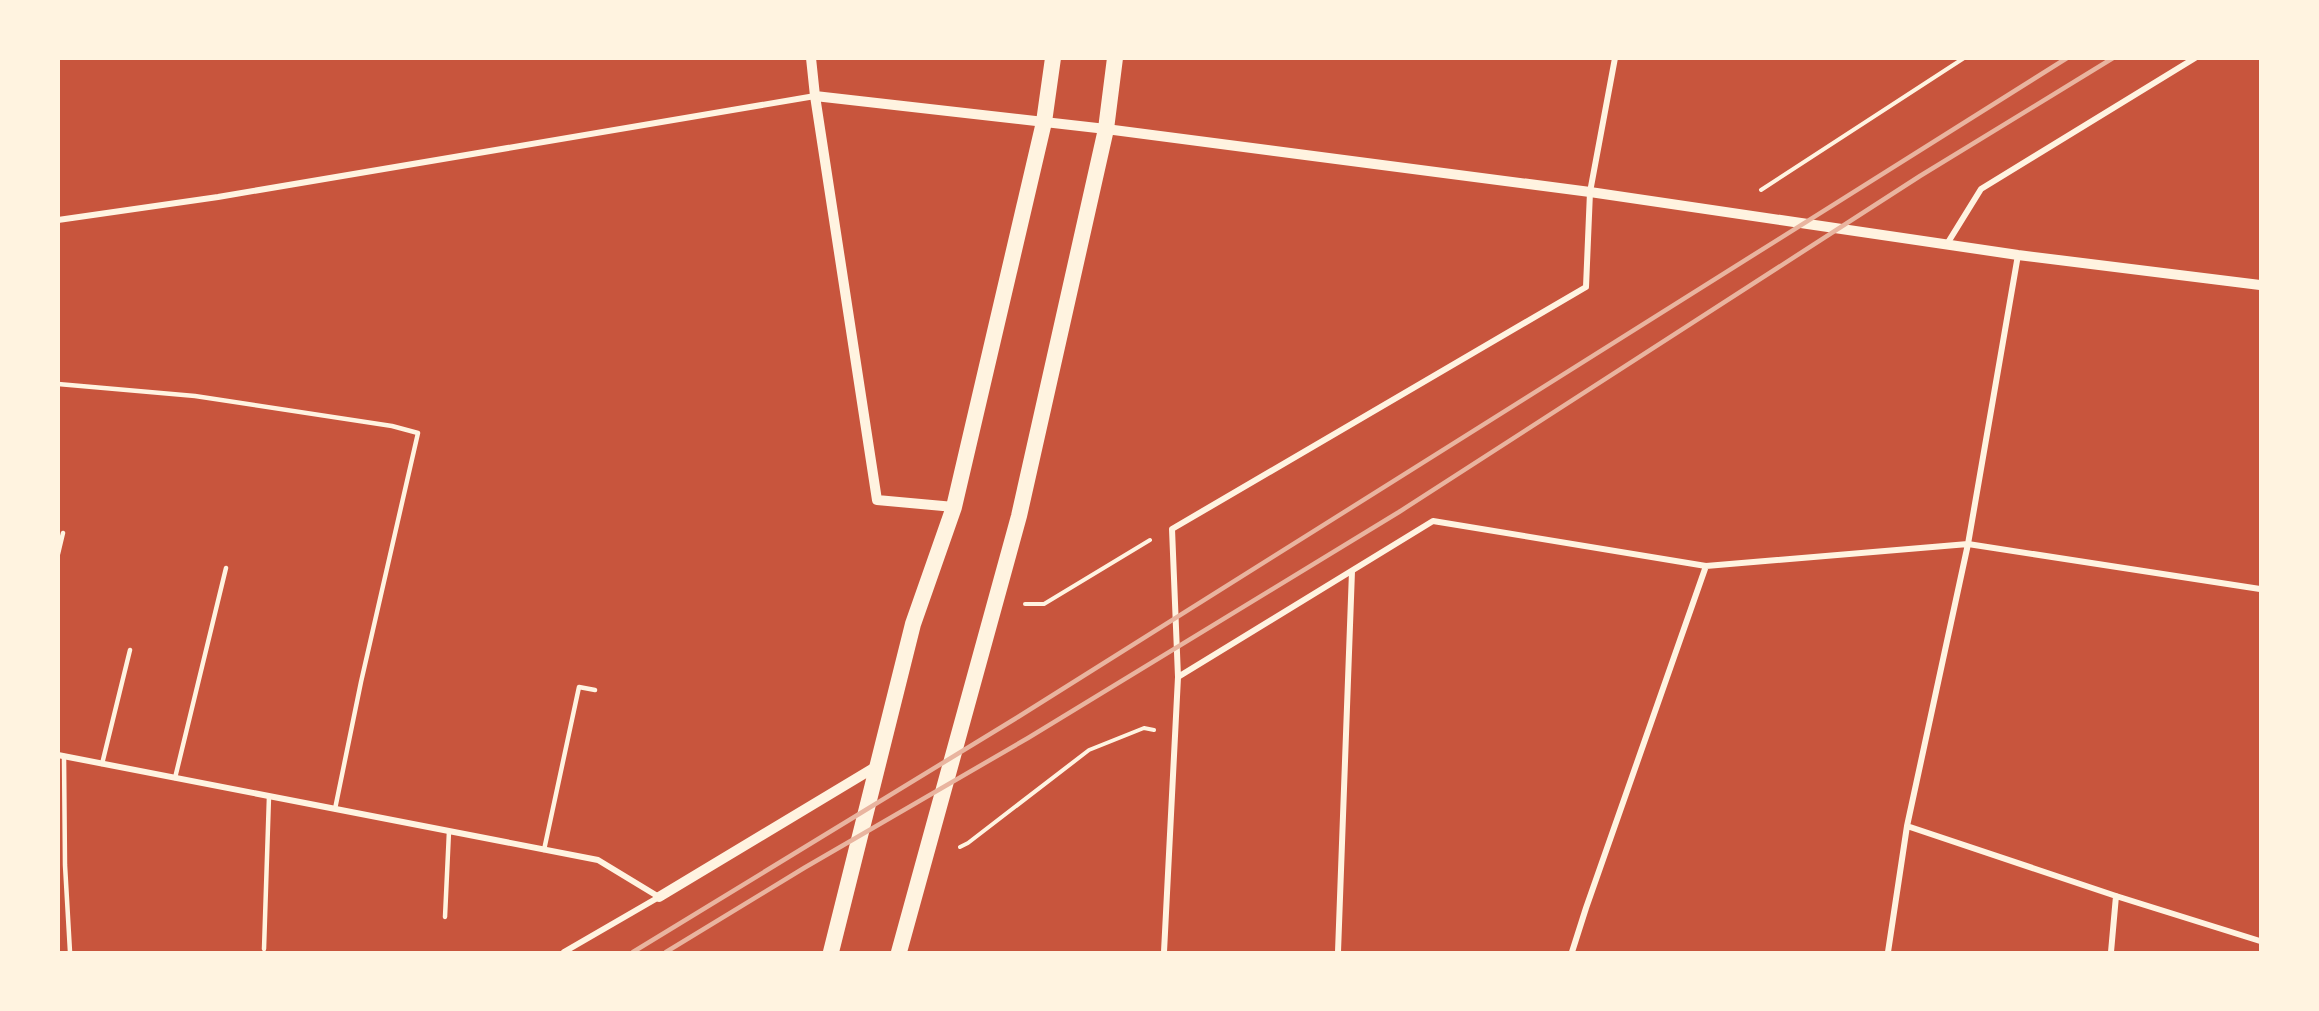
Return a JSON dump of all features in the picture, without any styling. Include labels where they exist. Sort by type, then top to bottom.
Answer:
[{"type":"highway","points":[[831,952],[913,624],[954,507],[1044,122],[1053,58]]},
{"type":"highway","points":[[899,952],[1019,516],[1106,129],[1115,58]]},
{"type":"street","points":[[811,58],[877,500],[954,507]]},
{"type":"street","points":[[1164,952],[1178,677],[1172,529],[1586,287],[1590,192],[1615,58]]},
{"type":"street","points":[[1947,245],[1981,189],[2195,58]]},
{"type":"street","points":[[58,220],[218,197],[815,96],[1106,129],[1590,192],[2018,255],[2260,285]]},
{"type":"street","points":[[1888,952],[1907,826],[1968,544],[2018,255]]},
{"type":"street","points":[[1178,677],[1433,521],[1706,566],[1968,544],[2260,589]]},
{"type":"street","points":[[1572,952],[1706,566]]},
{"type":"street","points":[[1338,952],[1352,571]]},
{"type":"street","points":[[61,756],[598,860],[659,897]]},
{"type":"street","points":[[564,952],[877,766]]},
{"type":"street","points":[[1907,826],[2116,896],[2260,941]]},
{"type":"street","points":[[2111,952],[2116,896]]},
{"type":"lane","points":[[58,384],[195,396],[392,426],[418,433],[361,682],[335,809]]},
{"type":"lane","points":[[58,554],[63,533]]},
{"type":"lane","points":[[176,778],[226,568]]},
{"type":"lane","points":[[102,764],[130,650]]},
{"type":"lane","points":[[544,850],[579,687],[595,690]]},
{"type":"lane","points":[[61,756],[70,952]]},
{"type":"lane","points":[[264,949],[268,796]]},
{"type":"lane","points":[[445,917],[449,831]]},
{"type":"path","points":[[1727,212],[1964,58]]},
{"type":"path","points":[[1022,604],[1044,604],[1141,544],[1172,529]]},
{"type":"path","points":[[960,847],[1089,750],[1144,729],[1175,733]]},
{"type":"railway","points":[[633,952],[1018,717],[2067,58]]},
{"type":"railway","points":[[666,952],[804,868],[1028,738],[1399,512],[1920,176],[2113,58]]}]
